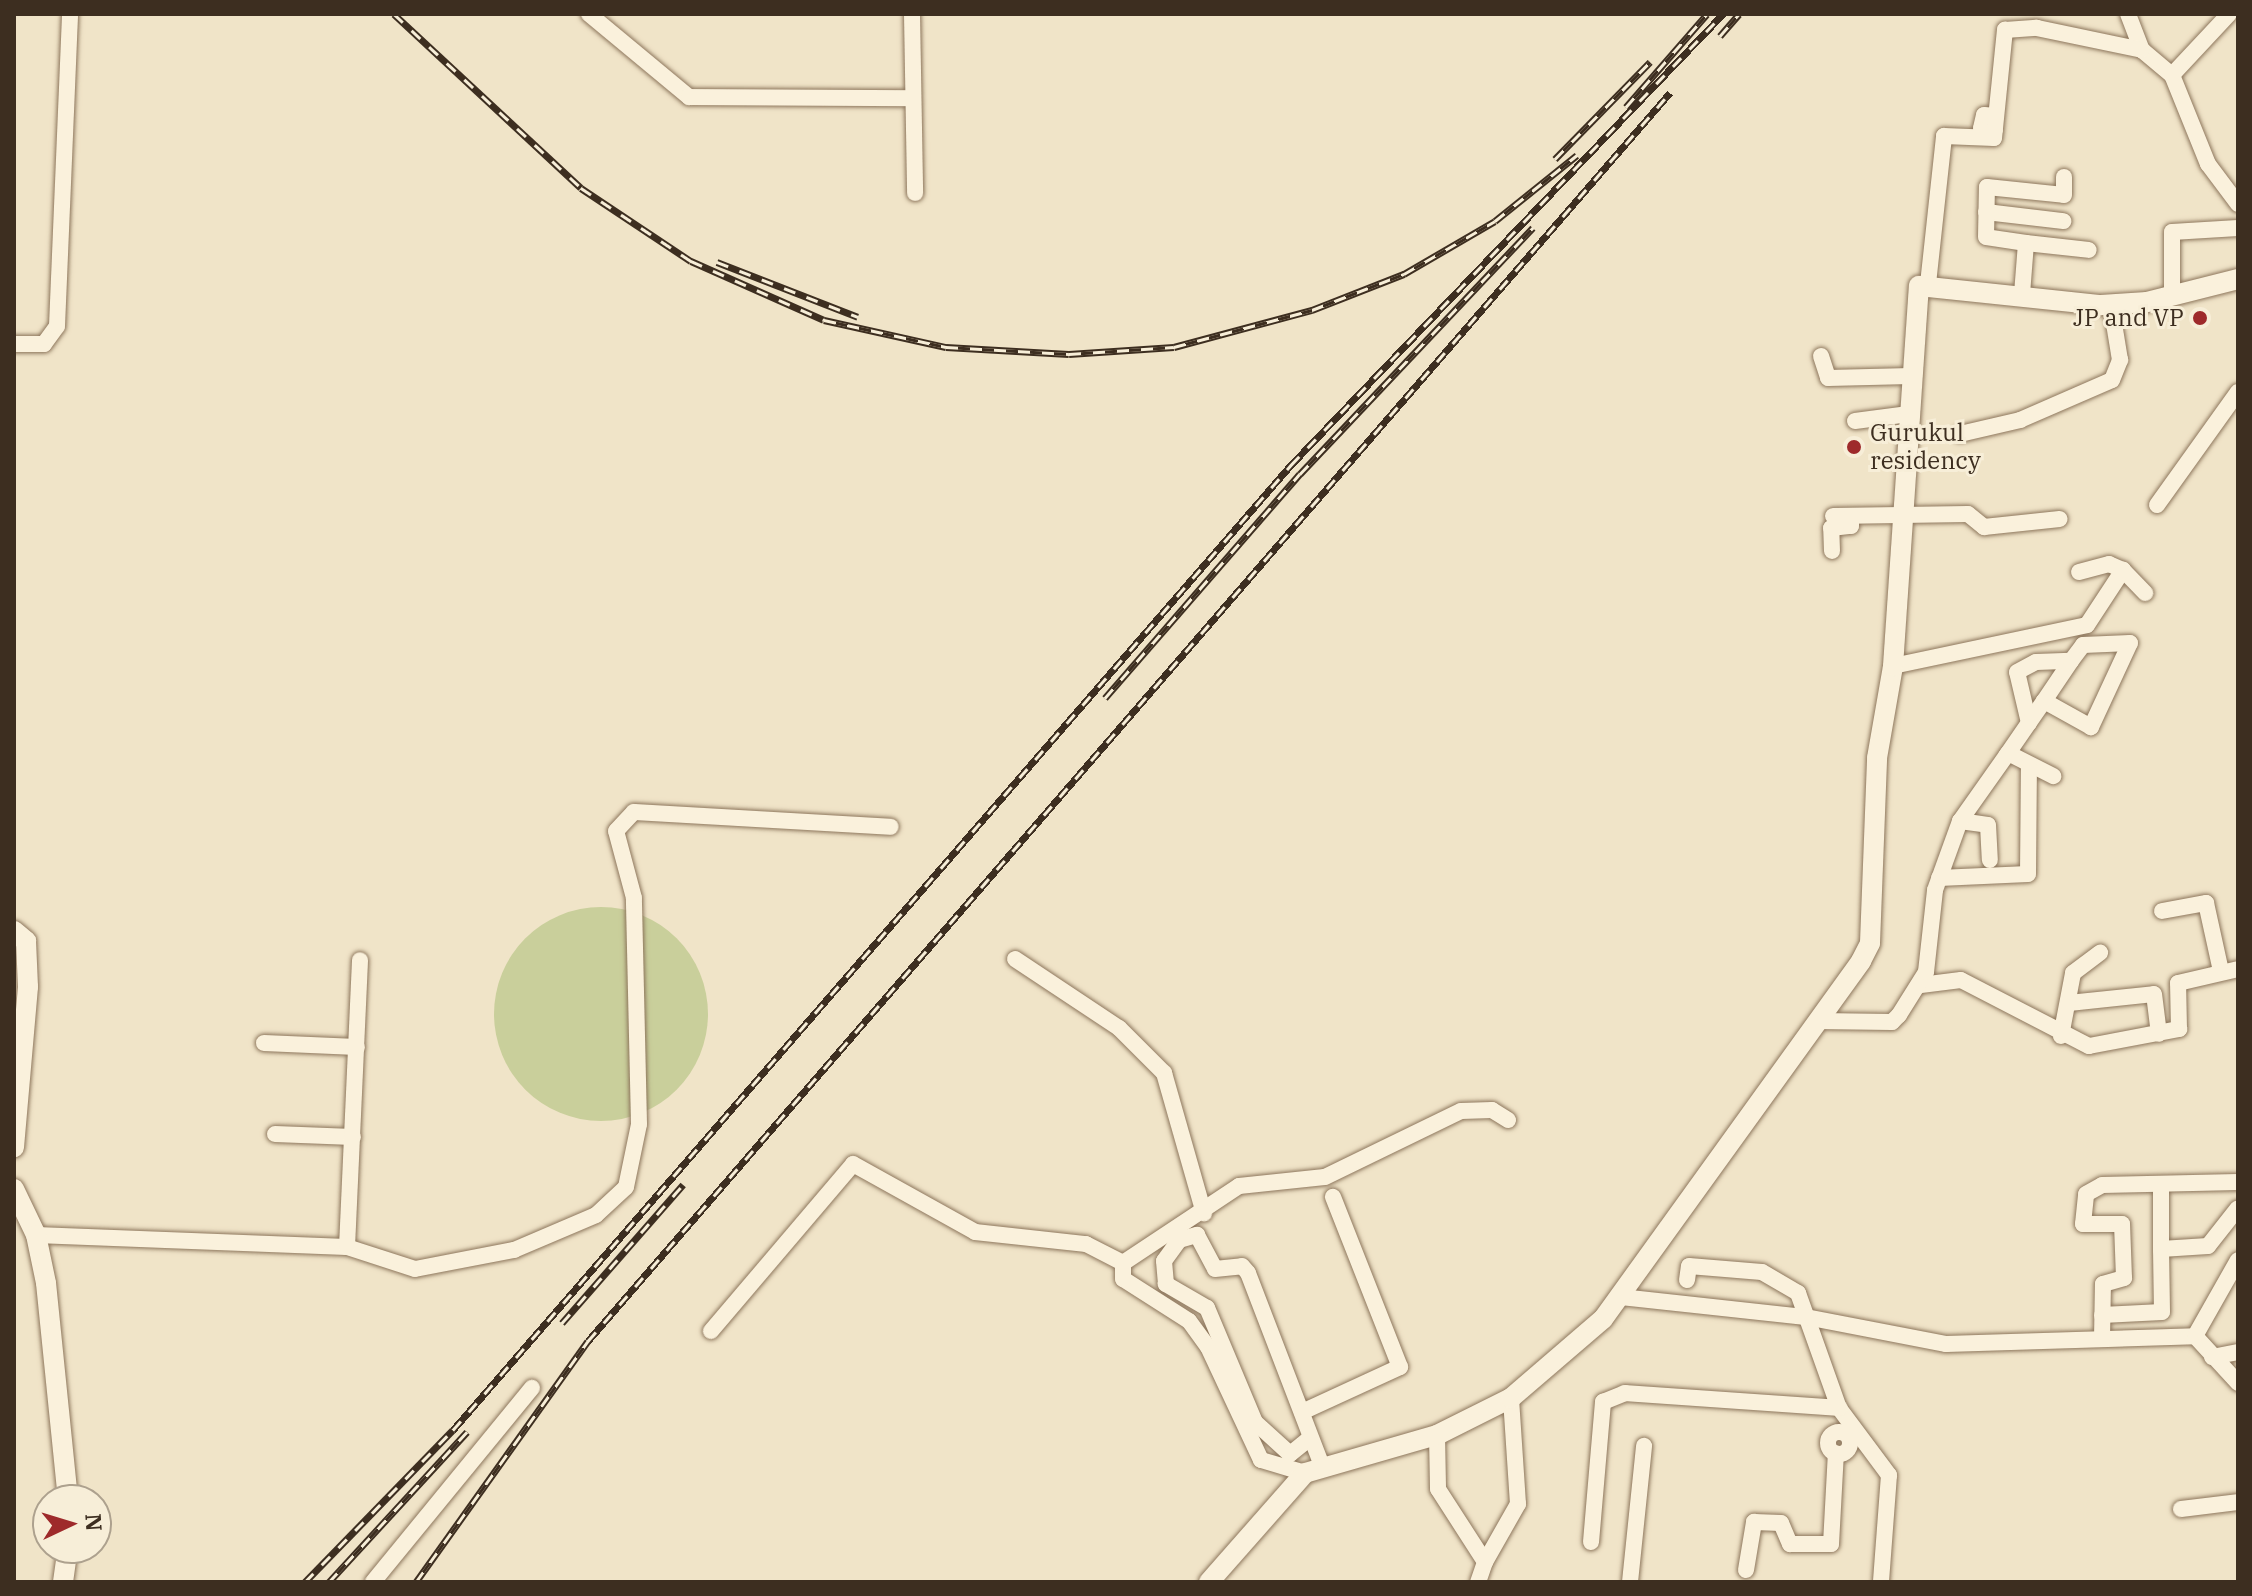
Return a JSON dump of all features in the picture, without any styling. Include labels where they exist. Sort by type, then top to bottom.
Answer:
[{"type":"street","points":[[14,344],[44,344],[57,326],[70,14]]},
{"type":"street","points":[[912,14],[910,98],[915,193]]},
{"type":"street","points":[[2128,14],[2142,50]]},
{"type":"street","points":[[2172,75],[2229,14]]},
{"type":"street","points":[[596,16],[689,97],[910,98]]},
{"type":"street","points":[[1928,284],[1944,128],[1988,142],[1995,123],[2005,30],[2036,21],[2142,50],[2172,75],[2208,164],[2238,204]]},
{"type":"street","points":[[2063,247],[2064,177]]},
{"type":"street","points":[[2064,195],[1990,185],[1986,237],[2089,250]]},
{"type":"street","points":[[1986,212],[2063,221]]},
{"type":"street","points":[[2172,297],[2172,232],[2238,228]]},
{"type":"street","points":[[2022,294],[2026,243]]},
{"type":"street","points":[[1123,1263],[1123,1279],[1189,1321],[1208,1347],[1261,1460],[1314,1470],[1437,1435],[1511,1398],[1621,1297],[1870,943],[1877,758],[1893,666],[1919,286],[1928,284],[2111,305],[2172,297],[2238,279]]},
{"type":"street","points":[[1960,434],[2020,420],[2112,380],[2120,360],[2111,305]]},
{"type":"street","points":[[1821,356],[1828,378],[1911,376]]},
{"type":"street","points":[[2157,505],[2238,392]]},
{"type":"street","points":[[1855,421],[1909,414]]},
{"type":"street","points":[[1832,551],[1841,519],[1968,514],[1984,527],[2060,519]]},
{"type":"street","points":[[2079,572],[2109,564],[2123,570],[2145,593]]},
{"type":"street","points":[[2087,625],[2123,570]]},
{"type":"street","points":[[1893,666],[2087,625],[2119,630]]},
{"type":"street","points":[[1817,1021],[1892,1022],[1921,985],[1939,878],[1960,821],[2071,661],[2090,641],[2130,643],[2091,727],[2044,701]]},
{"type":"street","points":[[2029,723],[2017,672],[2036,662],[2071,661]]},
{"type":"street","points":[[2008,753],[2053,776]]},
{"type":"street","points":[[1939,878],[2028,874],[2029,765]]},
{"type":"street","points":[[36,1235],[347,1247],[415,1269],[458,1264],[514,1250],[596,1215],[626,1187],[639,1124],[634,898],[616,831],[634,812],[891,827]]},
{"type":"street","points":[[1960,821],[1988,825],[1990,860]]},
{"type":"street","points":[[2162,911],[2206,903],[2221,971]]},
{"type":"street","points":[[14,931],[26,941],[28,987],[14,1147]]},
{"type":"street","points":[[2061,1036],[2069,1003],[2064,996],[2073,973],[2100,953]]},
{"type":"street","points":[[1015,959],[1119,1028],[1164,1073],[1204,1213]]},
{"type":"street","points":[[347,1247],[360,960]]},
{"type":"street","points":[[1921,985],[1961,980],[2061,1036],[2089,1046],[2159,1034],[2183,1026],[2178,983],[2238,969]]},
{"type":"street","points":[[2069,1003],[2154,994],[2159,1034]]},
{"type":"street","points":[[264,1043],[357,1047]]},
{"type":"street","points":[[1123,1263],[1204,1213],[1239,1186],[1325,1177],[1461,1111],[1492,1110],[1508,1120]]},
{"type":"street","points":[[275,1134],[353,1137]]},
{"type":"street","points":[[711,1331],[853,1164],[975,1232],[1086,1244],[1123,1263]]},
{"type":"street","points":[[2102,1339],[2103,1284],[2124,1278],[2122,1224],[2083,1224],[2086,1194],[2102,1185],[2238,1182]]},
{"type":"street","points":[[2161,1184],[2162,1337]]},
{"type":"street","points":[[14,1189],[36,1235],[66,1484]]},
{"type":"street","points":[[1302,1412],[1400,1367],[1333,1197]]},
{"type":"street","points":[[2161,1250],[2208,1246],[2238,1208]]},
{"type":"street","points":[[1310,1438],[1290,1454],[1255,1422],[1207,1308],[1166,1284],[1164,1261],[1179,1240],[1197,1235],[1220,1272],[1242,1266],[1302,1412],[1310,1438],[1314,1470]]},
{"type":"street","points":[[2195,1336],[2228,1289],[2238,1260]]},
{"type":"street","points":[[1687,1280],[1689,1266],[1773,1274],[1798,1293],[1850,1445],[1836,1453],[1831,1544],[1790,1544],[1781,1523],[1754,1522],[1746,1570]]},
{"type":"street","points":[[1621,1297],[1806,1317],[1946,1344],[2195,1336]]},
{"type":"street","points":[[2102,1315],[2162,1312]]},
{"type":"street","points":[[2195,1336],[2238,1383]]},
{"type":"street","points":[[2212,1357],[2238,1352]]},
{"type":"street","points":[[373,1582],[532,1388]]},
{"type":"street","points":[[1591,1542],[1603,1402],[1625,1393],[1842,1419],[1889,1475],[1881,1582]]},
{"type":"street","points":[[1478,1582],[1485,1562],[1518,1504],[1511,1398]]},
{"type":"street","points":[[1437,1435],[1438,1489],[1485,1562]]},
{"type":"street","points":[[1630,1582],[1644,1446]]},
{"type":"street","points":[[1209,1582],[1314,1470]]},
{"type":"street","points":[[2181,1509],[2238,1502]]},
{"type":"green space","points":[[601,907],[642,915],[677,938],[700,973],[708,1014],[700,1055],[677,1090],[642,1113],[601,1121],[560,1113],[525,1090],[502,1055],[494,1014],[502,973],[525,938],[560,915]]},
{"type":"railway","points":[[394,14],[581,188],[691,261],[824,320],[946,347],[1069,354],[1174,347],[1312,310],[1404,274],[1495,221],[1577,155]]},
{"type":"railway","points":[[1626,107],[1707,14]]},
{"type":"railway","points":[[305,1582],[453,1430],[1291,465],[1723,14]]},
{"type":"railway","points":[[1720,36],[1739,14]]},
{"type":"railway","points":[[1555,159],[1650,62]]},
{"type":"railway","points":[[416,1582],[588,1341],[1670,93]]},
{"type":"railway","points":[[1105,698],[1300,474],[1533,228]]},
{"type":"railway","points":[[717,262],[858,317]]},
{"type":"railway","points":[[562,1323],[683,1185]]},
{"type":"railway","points":[[329,1582],[467,1432]]},
{"type":"place","name":"JP and VP","points":[[2200,318]]},
{"type":"place","name":"Gurukul residency","points":[[1854,447]]}]
